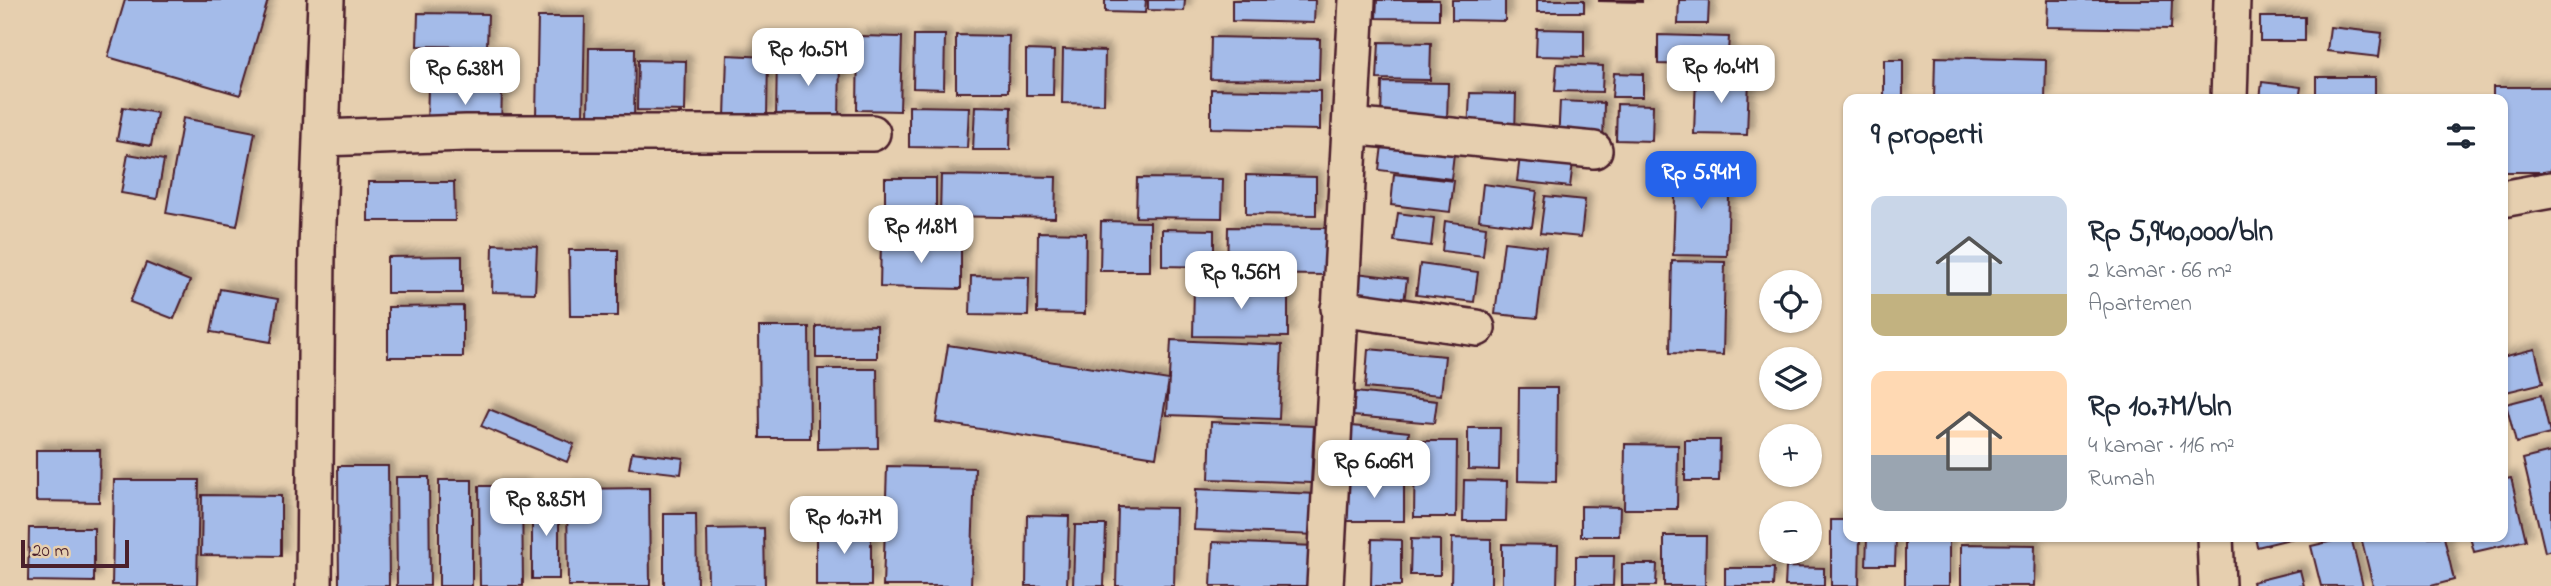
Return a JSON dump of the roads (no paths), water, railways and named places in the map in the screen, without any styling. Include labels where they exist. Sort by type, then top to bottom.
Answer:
[{"type":"street","points":[[314,586],[321,138],[326,0]]},
{"type":"street","points":[[1325,586],[1357,0]]},
{"type":"street","points":[[2229,94],[2232,0]]},
{"type":"street","points":[[1350,126],[1594,150]]},
{"type":"street","points":[[321,138],[467,133],[872,133]]},
{"type":"street","points":[[2508,198],[2551,190]]},
{"type":"street","points":[[1339,308],[1478,328]]},
{"type":"street","points":[[2215,542],[2217,586]]}]
